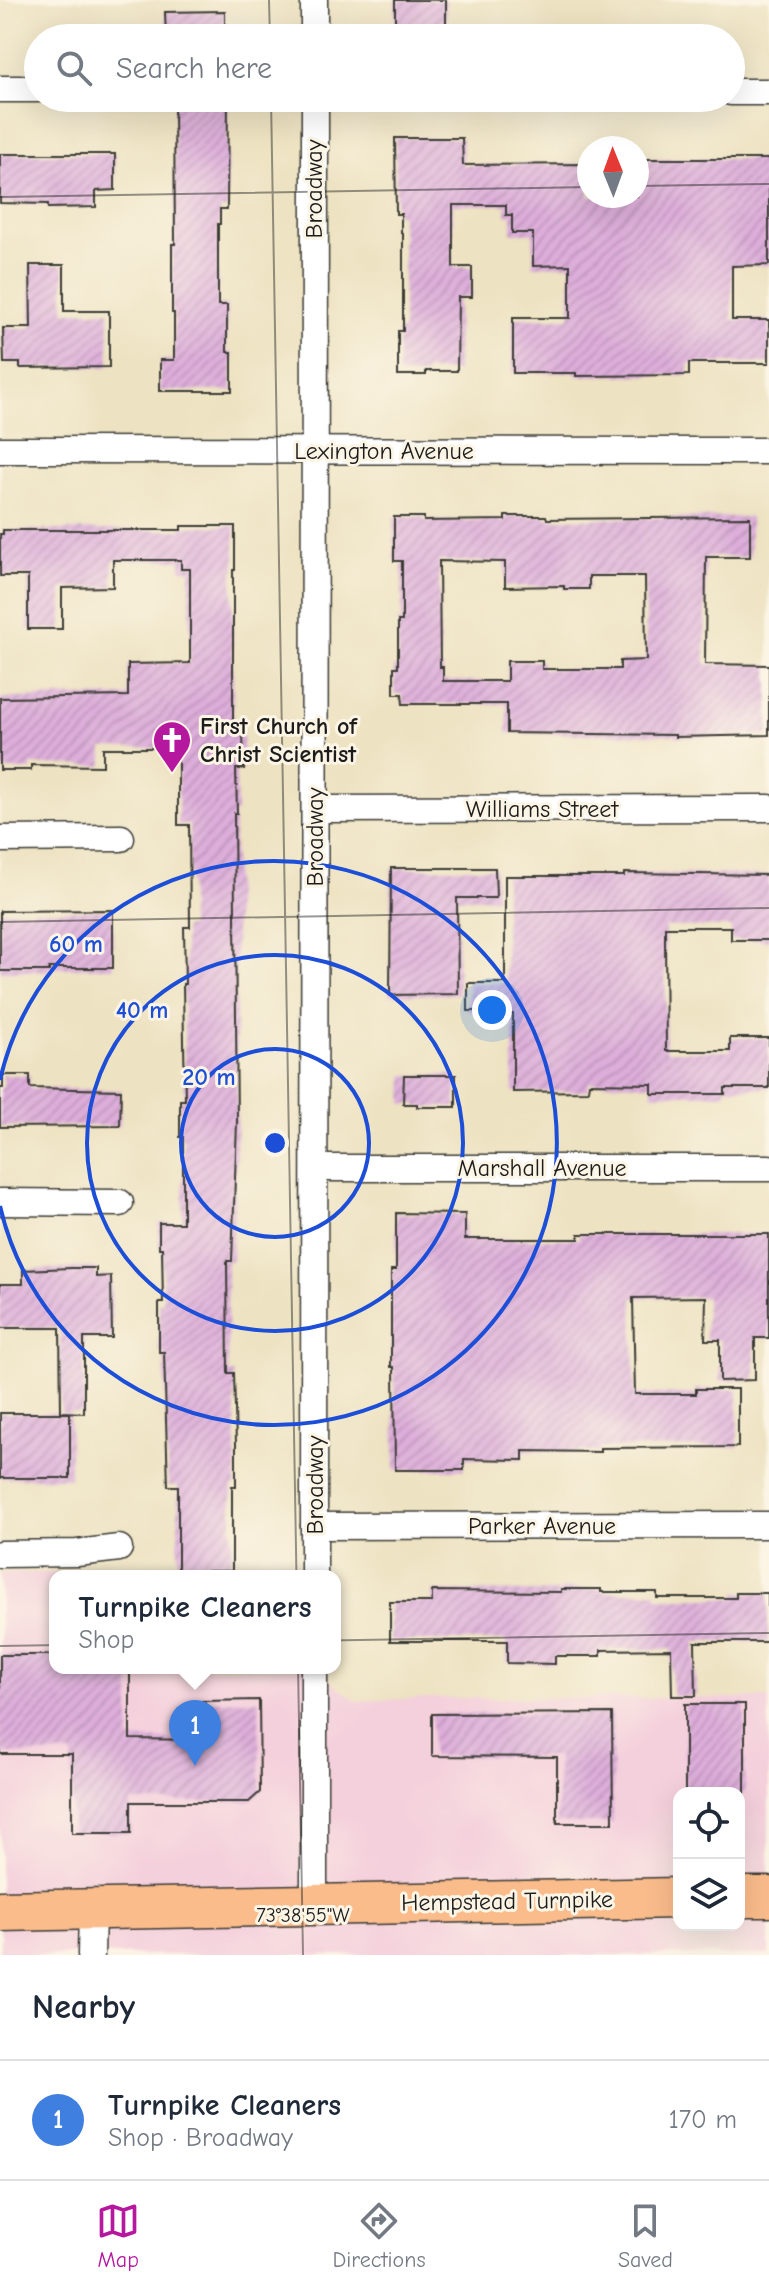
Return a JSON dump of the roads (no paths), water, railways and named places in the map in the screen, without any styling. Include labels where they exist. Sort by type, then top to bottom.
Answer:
[{"type":"main road","points":[[745,1897],[769,1897]]},
{"type":"main road","name":"Hempstead Turnpike","points":[[0,1911],[673,1898]]},
{"type":"street","points":[[314,0],[314,24]]},
{"type":"street","points":[[0,89],[24,89]]},
{"type":"street","points":[[745,92],[769,92]]},
{"type":"street","name":"Broadway","points":[[314,1570],[315,112]]},
{"type":"street","name":"Lexington Avenue","points":[[0,450],[769,451]]},
{"type":"street","name":"Williams Street","points":[[315,809],[769,808]]},
{"type":"street","points":[[0,839],[121,838]]},
{"type":"street","name":"Marshall Avenue","points":[[315,1168],[769,1168]]},
{"type":"street","points":[[0,1202],[120,1203]]},
{"type":"street","name":"Parker Avenue","points":[[314,1526],[769,1525]]},
{"type":"street","points":[[0,1554],[77,1553],[119,1548]]},
{"type":"street","points":[[314,1674],[314,1905]]},
{"type":"street","points":[[91,1955],[92,1910]]},
{"type":"place","name":"First Church of Christ Scientist","points":[[172,774]]},
{"type":"place","name":"Turnpike Cleaners","points":[[195,1766]]}]
